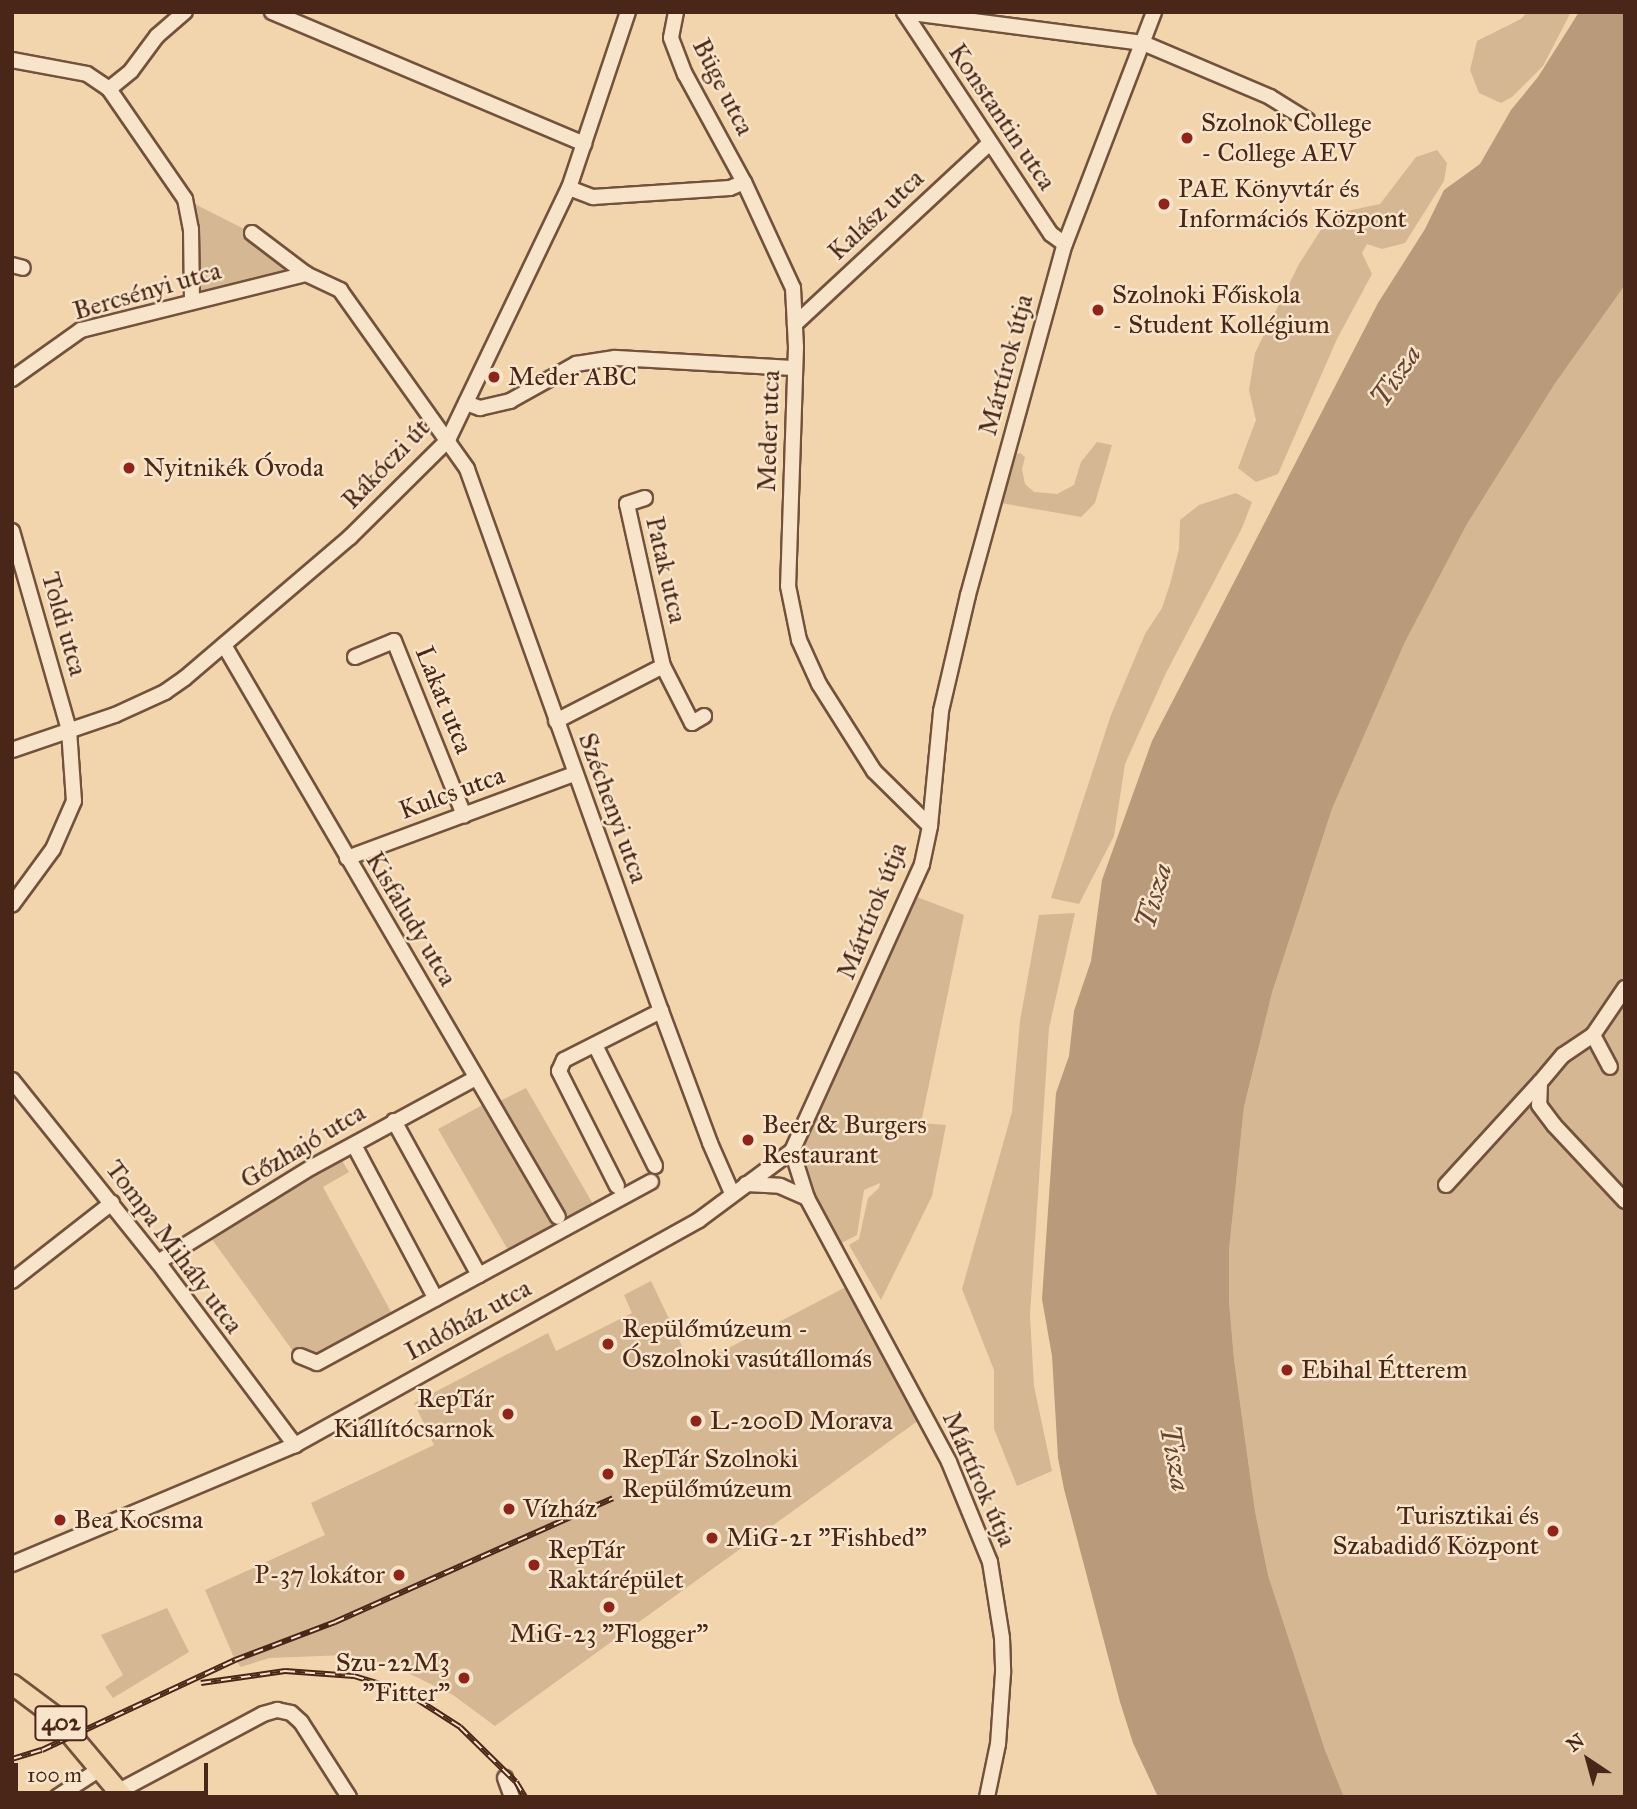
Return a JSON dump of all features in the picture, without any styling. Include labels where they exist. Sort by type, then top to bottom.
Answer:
[{"type":"main road","name":"402","points":[[12,1684],[55,1716],[121,1794]]},
{"type":"street","points":[[109,89],[131,71],[157,36],[185,12]]},
{"type":"street","points":[[272,12],[584,144]]},
{"type":"street","name":"Rákóczi út","points":[[12,750],[115,715],[165,692],[351,537],[448,440],[569,188],[628,12]]},
{"type":"street","name":"Büge utca","points":[[676,12],[671,38],[744,182]]},
{"type":"street","points":[[904,12],[1143,43],[1270,97],[1307,120]]},
{"type":"street","name":"Konstantin utca","points":[[904,12],[1051,234],[1065,244]]},
{"type":"street","name":"Mártírok útja","points":[[987,1797],[998,1744],[1003,1673],[990,1562],[949,1462],[807,1198],[792,1151],[908,901],[922,864],[930,826],[941,711],[968,595],[1065,244],[1154,12]]},
{"type":"street","points":[[12,60],[87,74],[109,89],[185,199],[191,229],[192,302]]},
{"type":"street","name":"Kalász utca","points":[[795,324],[990,143]]},
{"type":"street","points":[[569,188],[593,197],[730,188],[744,182]]},
{"type":"street","name":"Meder utca","points":[[744,182],[793,288],[795,368],[788,586],[799,640],[819,684],[874,771],[930,826]]},
{"type":"street","points":[[252,233],[306,274],[340,290],[448,440]]},
{"type":"street","name":"Bercsényi utca","points":[[12,379],[81,330],[306,274]]},
{"type":"street","points":[[466,403],[480,408],[510,401],[576,364],[615,358],[795,368]]},
{"type":"street","name":"Széchenyi utca","points":[[448,440],[467,469],[574,774],[710,1143],[732,1193]]},
{"type":"street","name":"Patak utca","points":[[645,498],[627,504],[663,666],[692,723],[704,716]]},
{"type":"street","name":"Toldi utca","points":[[12,531],[69,730],[74,801],[53,849],[12,905]]},
{"type":"street","name":"Lakat utca","points":[[355,657],[394,641],[464,815]]},
{"type":"street","name":"Kisfaludy utca","points":[[224,645],[558,1217]]},
{"type":"street","name":"Patak utca","points":[[556,722],[663,666]]},
{"type":"street","name":"Kulcs utca","points":[[347,858],[574,774]]},
{"type":"street","points":[[1446,1185],[1563,1055],[1593,1035],[1625,988]]},
{"type":"street","points":[[617,1186],[559,1071],[564,1060],[661,1011]]},
{"type":"street","points":[[1593,1035],[1610,1068]]},
{"type":"street","points":[[594,1045],[655,1166]]},
{"type":"street","name":"Gőzhajó utca","points":[[158,1262],[312,1167],[476,1078]]},
{"type":"street","name":"Tompa Mihály utca","points":[[12,1080],[158,1262],[295,1446]]},
{"type":"street","points":[[1539,1082],[1539,1105],[1554,1125],[1625,1200]]},
{"type":"street","points":[[394,1121],[479,1275]]},
{"type":"street","points":[[354,1145],[436,1299]]},
{"type":"street","name":"Indóház utca","points":[[13,1563],[295,1446],[699,1220],[792,1151]]},
{"type":"street","points":[[300,1356],[317,1363],[651,1182]]},
{"type":"street","points":[[746,1184],[780,1186],[807,1198]]},
{"type":"street","points":[[12,1281],[112,1203]]},
{"type":"street","points":[[121,1794],[263,1714],[277,1710],[291,1713],[301,1722],[349,1797]]},
{"type":"street","points":[[57,1797],[100,1769]]},
{"type":"street","points":[[505,1778],[512,1797]]},
{"type":"shaded area","points":[[1527,12],[1571,12],[1543,66],[1512,97],[1501,103],[1479,93],[1470,70],[1477,41],[1521,19]]},
{"type":"shaded area","points":[[1437,150],[1447,163],[1444,181],[1405,243],[1382,249],[1367,244],[1362,253],[1372,274],[1337,339],[1278,474],[1256,482],[1238,468],[1256,420],[1249,390],[1255,353],[1299,264],[1324,225],[1347,211],[1380,204],[1416,157]]},
{"type":"shaded area","points":[[185,199],[252,233],[306,274],[192,302]]},
{"type":"shaded area","points":[[1625,285],[1625,1797],[1344,1797],[1325,1750],[1268,1575],[1255,1511],[1234,1359],[1229,1301],[1229,1250],[1244,1107],[1272,993],[1332,809],[1405,642],[1467,524],[1554,385]]},
{"type":"shaded area","points":[[1097,442],[1112,445],[1095,503],[1081,517],[1001,503],[1013,455],[1020,453],[1025,457],[1022,469],[1025,484],[1034,492],[1057,494],[1074,485],[1081,462]]},
{"type":"shaded area","points":[[1236,493],[1252,502],[1242,528],[1166,673],[1125,764],[1114,836],[1079,904],[1051,898],[1111,715],[1145,634],[1162,608],[1179,549],[1180,520],[1199,505]]},
{"type":"shaded area","points":[[917,897],[964,915],[921,1123],[946,1125],[932,1196],[881,1300],[849,1245],[859,1239],[868,1198],[879,1188],[880,1183],[864,1190],[857,1235],[834,1247],[792,1151]]},
{"type":"shaded area","points":[[1075,913],[1049,1028],[1030,1315],[1034,1386],[1052,1471],[1017,1486],[994,1429],[994,1370],[962,1289],[1012,1112],[1020,1021],[1039,915]]},
{"type":"shaded area","points":[[526,1088],[597,1211],[512,1257],[438,1129],[490,1101],[492,1105]]},
{"type":"shaded area","points":[[338,1154],[349,1172],[323,1187],[396,1321],[303,1365],[211,1238],[213,1229]]},
{"type":"shaded area","name":"RepTár Szolnoki Repülőmúzeum","points":[[651,1281],[692,1367],[848,1286],[919,1420],[495,1726],[453,1695],[402,1670],[347,1655],[269,1658],[241,1667],[235,1660],[205,1590],[325,1535],[311,1503],[434,1445],[414,1403],[548,1333],[556,1351],[632,1313],[624,1295]]},
{"type":"shaded area","points":[[167,1608],[189,1652],[113,1698],[105,1687],[123,1675],[101,1635]]},
{"type":"water","name":"Tisza","points":[[1579,12],[1625,12],[1625,285],[1554,385],[1467,524],[1405,642],[1332,809],[1272,993],[1244,1107],[1229,1250],[1229,1301],[1234,1359],[1255,1511],[1268,1575],[1325,1750],[1344,1797],[1158,1797],[1133,1743],[1120,1702],[1064,1489],[1058,1458],[1052,1356],[1042,1299],[1056,1093],[1069,1056],[1074,1011],[1091,961],[1102,880],[1152,741],[1378,303],[1425,229],[1444,190],[1480,164],[1511,110],[1538,77]]},
{"type":"railway","points":[[12,1759],[42,1750],[235,1660],[335,1622],[613,1498]]},
{"type":"railway","points":[[201,1683],[285,1671],[354,1676],[384,1685],[418,1700],[460,1727],[516,1782],[525,1797]]},
{"type":"place","name":"Szolnok College - College AEV","points":[[1187,138]]},
{"type":"place","name":"PAE Könyvtár és Információs Központ","points":[[1164,204]]},
{"type":"place","name":"Szolnoki Főiskola - Student Kollégium","points":[[1098,310]]},
{"type":"place","name":"Meder ABC","points":[[494,377]]},
{"type":"place","name":"Nyitnikék Óvoda","points":[[129,468]]},
{"type":"place","name":"Beer & Burgers Restaurant","points":[[748,1140]]},
{"type":"place","name":"Repülőmúzeum - Ószolnoki vasútállomás","points":[[608,1344]]},
{"type":"place","name":"Ebihal Étterem","points":[[1287,1370]]},
{"type":"place","name":"RepTár Kiállítócsarnok","points":[[508,1414]]},
{"type":"place","name":"L-200D Morava","points":[[696,1421]]},
{"type":"place","name":"RepTár Szolnoki Repülőmúzeum","points":[[608,1474]]},
{"type":"place","name":"Vízház","points":[[509,1509]]},
{"type":"place","name":"Bea Kocsma","points":[[60,1520]]},
{"type":"place","name":"Turisztikai és Szabadidő Központ","points":[[1553,1531]]},
{"type":"place","name":"MiG-21 \"Fishbed\"","points":[[712,1538]]},
{"type":"place","name":"RepTár Raktárépület","points":[[534,1565]]},
{"type":"place","name":"P-37 lokátor","points":[[399,1575]]},
{"type":"place","name":"MiG-23 \"Flogger\"","points":[[609,1607]]},
{"type":"place","name":"Szu-22M3 \"Fitter\"","points":[[464,1678]]}]
